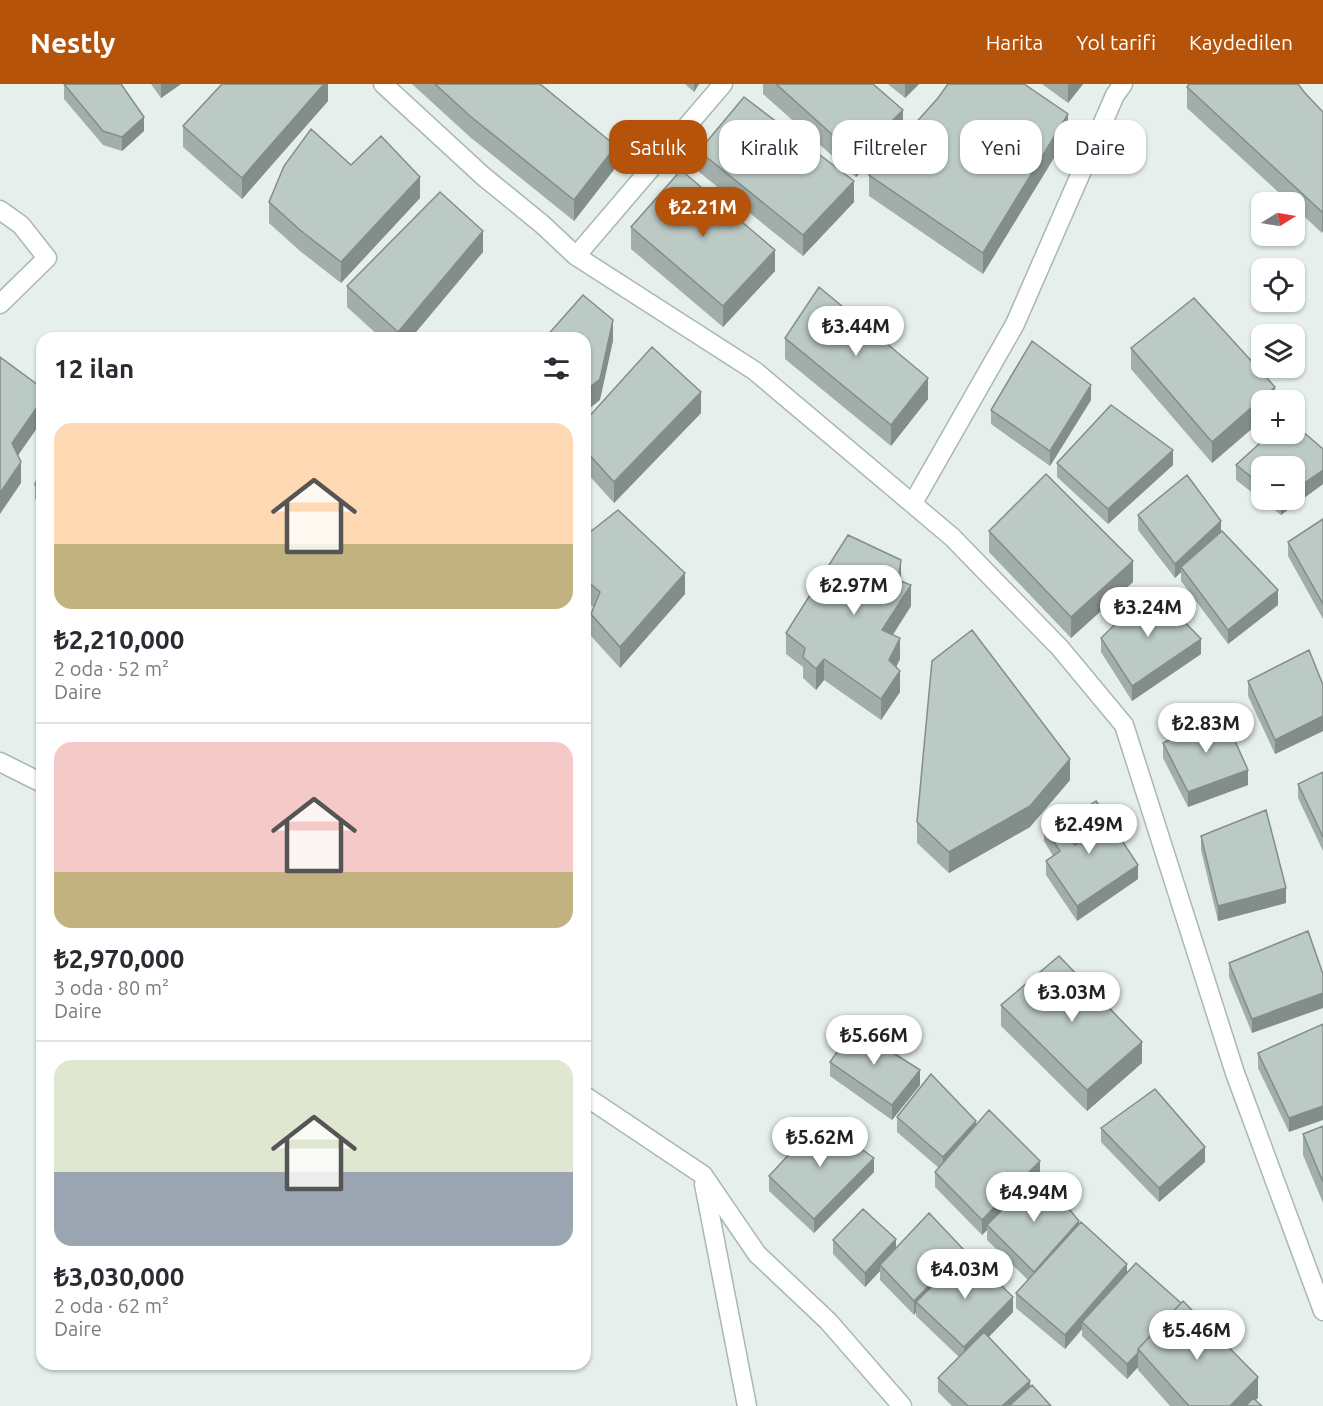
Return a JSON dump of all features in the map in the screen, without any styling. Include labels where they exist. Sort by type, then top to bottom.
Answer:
[{"type":"street","points":[[383,84],[483,176],[543,225],[576,256],[756,371],[913,503],[952,537],[1060,648],[1124,725],[1235,1073],[1323,1311]]},
{"type":"street","points":[[576,256],[723,84]]},
{"type":"street","points":[[913,503],[1016,324],[1115,95],[1123,84]]},
{"type":"street","points":[[0,210],[21,225],[47,258],[0,304]]},
{"type":"street","points":[[0,762],[36,780]]},
{"type":"street","points":[[591,1100],[703,1175],[757,1254],[828,1321],[902,1406]]},
{"type":"street","points":[[703,1175],[747,1406]]},
{"type":"building","points":[[64,84],[121,84],[144,117],[122,137],[103,131]]},
{"type":"building","points":[[222,84],[324,84],[242,178],[183,126]]},
{"type":"building","points":[[435,84],[540,84],[609,140],[609,155],[574,200],[470,116]]},
{"type":"building","points":[[776,84],[873,84],[903,110],[893,120],[832,120],[832,134],[820,124],[820,120],[816,120]]},
{"type":"building","points":[[948,84],[1024,84],[1068,114],[1064,120],[1054,120],[1054,137],[1042,157],[1042,120],[960,120],[960,174],[1031,174],[983,253],[869,175],[948,174],[948,120],[918,120]]},
{"type":"building","points":[[1189,84],[1298,84],[1323,112],[1322,212],[1305,196],[1305,192],[1300,192],[1187,87]]},
{"type":"building","points":[[744,97],[774,120],[725,120]]},
{"type":"building","points":[[719,127],[719,167],[707,157],[707,141]]},
{"type":"building","points":[[311,129],[351,165],[381,136],[420,177],[341,262],[269,202],[284,166]]},
{"type":"building","points":[[820,155],[832,164],[832,174],[845,174],[854,181],[803,235],[727,174],[820,174]]},
{"type":"building","points":[[677,174],[686,174],[775,250],[723,306],[631,227]]},
{"type":"building","points":[[440,192],[483,231],[398,332],[347,286]]},
{"type":"building","points":[[819,287],[928,378],[891,425],[785,338]]},
{"type":"building","points":[[583,295],[613,320],[600,379],[591,386],[591,332],[550,332]]},
{"type":"building","points":[[1194,298],[1251,361],[1251,378],[1267,378],[1275,387],[1272,390],[1251,390],[1251,408],[1212,442],[1131,348]]},
{"type":"building","points":[[1032,341],[1091,385],[1050,451],[991,410]]},
{"type":"building","points":[[652,347],[701,392],[614,482],[591,457],[591,414]]},
{"type":"building","points":[[0,357],[36,384],[36,409],[12,443],[21,462],[0,493]]},
{"type":"building","points":[[1111,405],[1173,450],[1108,509],[1057,463]]},
{"type":"building","points":[[1305,433],[1323,449],[1323,470],[1305,482],[1305,456],[1251,456],[1251,477],[1236,465],[1259,444],[1305,444]]},
{"type":"building","points":[[1046,474],[1133,561],[1071,617],[989,531]]},
{"type":"building","points":[[1187,475],[1221,521],[1175,564],[1138,515]]},
{"type":"building","points":[[618,510],[685,573],[620,647],[591,614],[600,592],[591,584],[591,531]]},
{"type":"building","points":[[1323,519],[1323,604],[1288,542]]},
{"type":"building","points":[[1222,531],[1278,590],[1228,630],[1181,567]]},
{"type":"building","points":[[848,535],[901,560],[898,580],[911,585],[882,630],[900,638],[889,660],[900,671],[881,699],[824,659],[816,669],[803,657],[805,648],[786,633]]},
{"type":"building","points":[[1152,588],[1201,639],[1132,686],[1101,638]]},
{"type":"building","points":[[972,630],[1070,759],[1030,806],[949,852],[917,822],[932,661]]},
{"type":"building","points":[[1309,650],[1323,685],[1323,716],[1275,740],[1248,681]]},
{"type":"building","points":[[1222,712],[1248,770],[1188,792],[1163,743]]},
{"type":"building","points":[[1323,772],[1323,837],[1298,784]]},
{"type":"building","points":[[1096,801],[1138,865],[1077,906],[1046,861],[1060,851],[1044,827],[1057,818],[1075,845],[1089,836],[1075,815]]},
{"type":"building","points":[[1266,810],[1286,888],[1218,906],[1201,836]]},
{"type":"building","points":[[1308,931],[1323,974],[1323,993],[1252,1019],[1229,963]]},
{"type":"building","points":[[1059,956],[1142,1042],[1087,1090],[1001,1005]]},
{"type":"building","points":[[1323,1024],[1323,1106],[1289,1118],[1258,1053]]},
{"type":"building","points":[[854,1028],[920,1070],[892,1105],[830,1062]]},
{"type":"building","points":[[931,1074],[976,1121],[943,1157],[897,1117]]},
{"type":"building","points":[[1155,1089],[1205,1147],[1159,1188],[1101,1128]]},
{"type":"building","points":[[989,1110],[1040,1161],[982,1220],[935,1172]]},
{"type":"building","points":[[821,1120],[874,1158],[814,1219],[769,1176]]},
{"type":"building","points":[[1323,1126],[1323,1182],[1303,1134]]},
{"type":"building","points":[[1039,1173],[1079,1221],[1034,1272],[987,1225]]},
{"type":"building","points":[[863,1209],[896,1239],[865,1273],[833,1240]]},
{"type":"building","points":[[929,1213],[964,1250],[914,1301],[880,1265]]},
{"type":"building","points":[[1081,1222],[1127,1264],[1065,1335],[1016,1293]]},
{"type":"building","points":[[967,1252],[1013,1297],[964,1347],[916,1302]]},
{"type":"building","points":[[1136,1263],[1181,1303],[1127,1364],[1082,1322]]},
{"type":"building","points":[[1183,1301],[1258,1377],[1230,1406],[1189,1406],[1138,1349]]},
{"type":"building","points":[[984,1332],[1030,1381],[1002,1406],[968,1406],[938,1378]]},
{"type":"building","points":[[1032,1385],[1051,1406],[1009,1406]]},
{"type":"building","points":[[1253,1398],[1262,1406],[1246,1406]]}]
